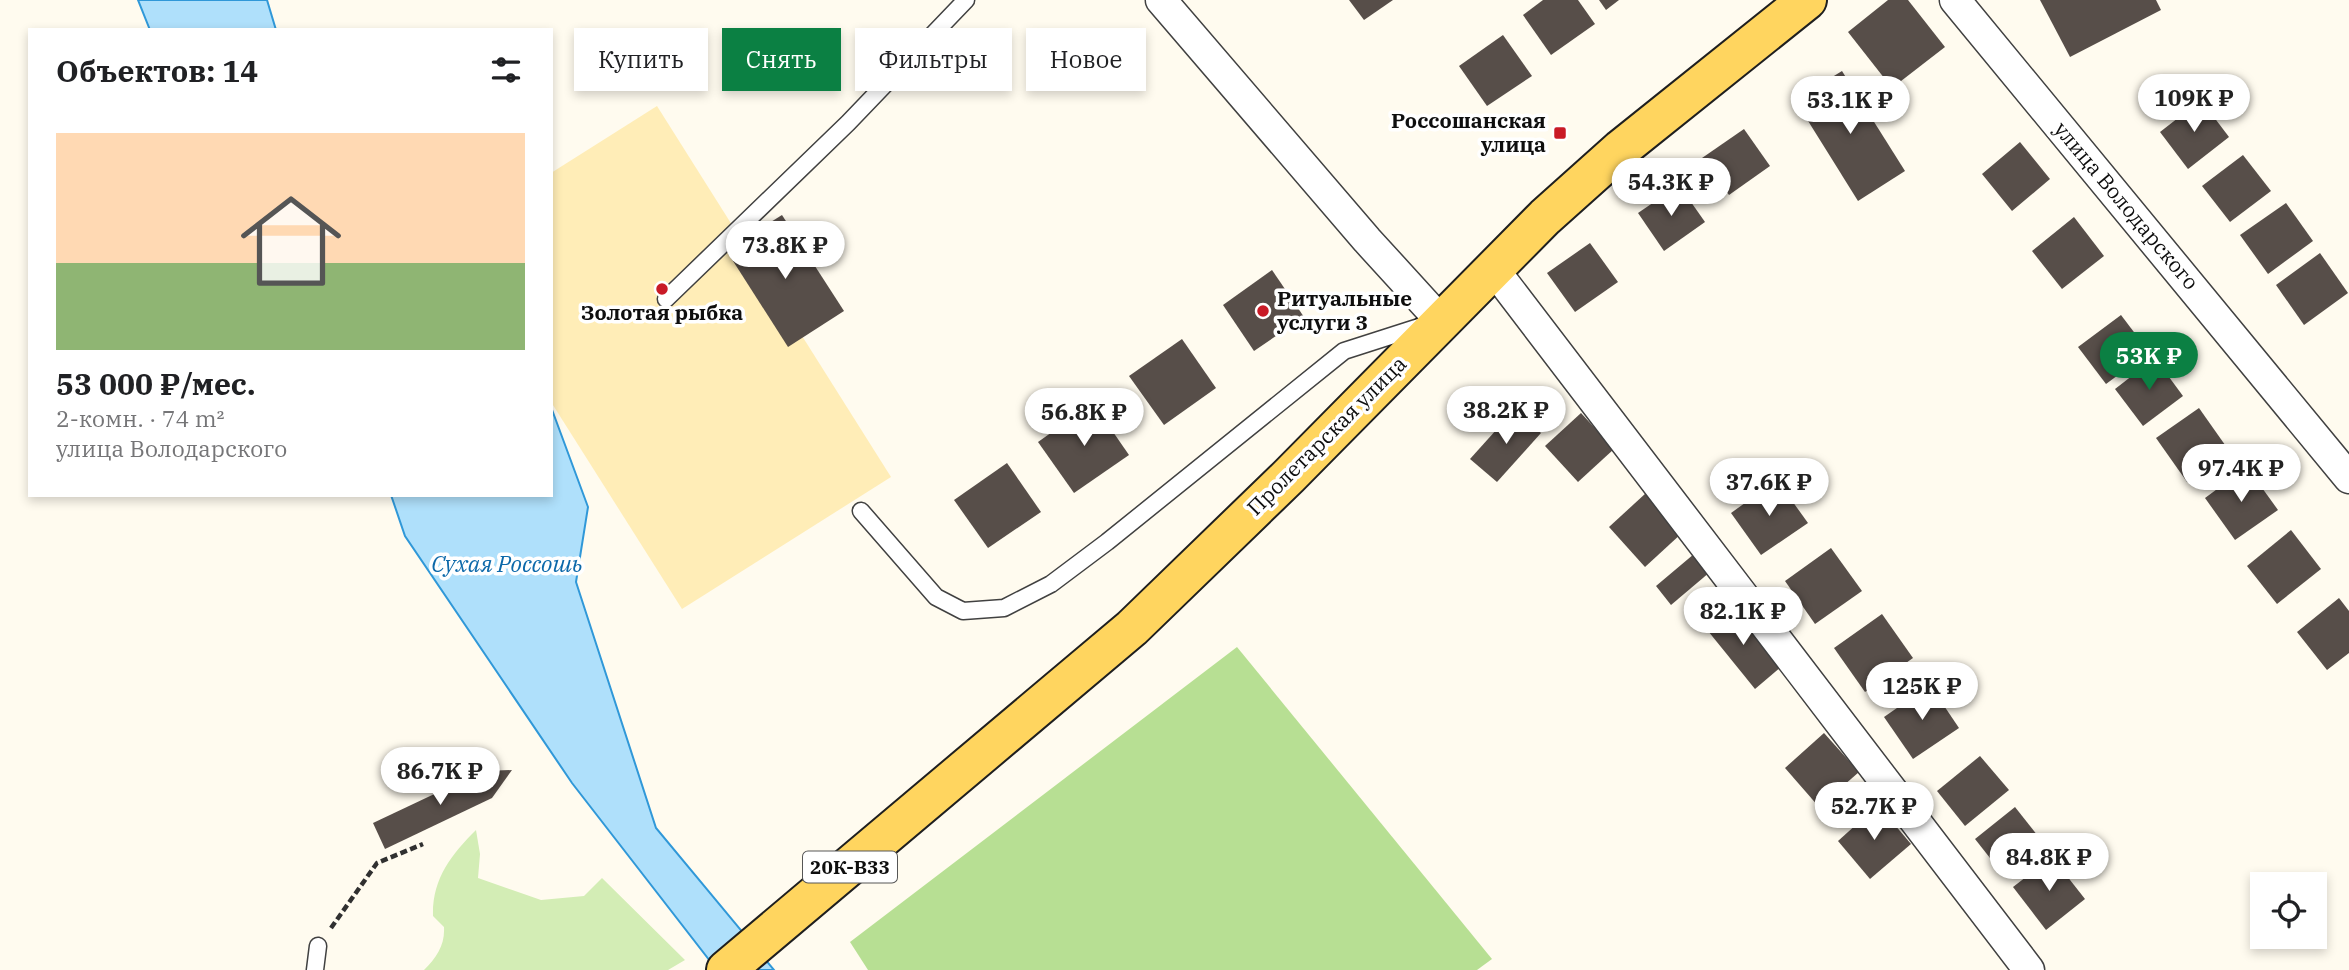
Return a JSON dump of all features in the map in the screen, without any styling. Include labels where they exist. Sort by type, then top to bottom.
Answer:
[{"type":"main road","name":"Пролетарская улица","points":[[726,970],[1132,628],[1298,467],[1440,320],[1495,271],[1545,217],[1621,149],[1807,0]]},
{"type":"street","points":[[1161,0],[1367,240],[1440,320]]},
{"type":"street","name":"улица Володарского","points":[[1955,0],[2349,478]]},
{"type":"street","points":[[1495,271],[2029,970]]},
{"type":"lane","points":[[666,299],[848,123],[966,0]]},
{"type":"lane","points":[[861,511],[936,597],[963,611],[1004,608],[1051,584],[1098,549],[1344,351],[1440,320]]},
{"type":"lane","points":[[314,970],[318,946]]},
{"type":"path","points":[[318,946],[377,863],[423,844]]},
{"type":"green space","points":[[1237,647],[1492,959],[1477,970],[868,970],[850,942]]},
{"type":"green space","points":[[476,830],[480,854],[478,878],[541,900],[584,896],[602,878],[685,960],[668,970],[424,970],[442,945],[444,927],[433,916],[440,879],[451,858]]},
{"type":"sand","name":"Золотая рыбка","points":[[657,106],[891,477],[682,609],[553,405],[553,172]]},
{"type":"water","points":[[138,0],[267,0],[275,28],[149,28]]},
{"type":"water","name":"Сухая Россошь","points":[[553,412],[588,507],[576,582],[656,828],[774,970],[717,970],[572,783],[405,536],[392,497],[553,497]]},
{"type":"building","points":[[1349,0],[1393,0],[1364,20]]},
{"type":"building","points":[[1543,0],[1578,0],[1595,24],[1551,55],[1523,15]]},
{"type":"building","points":[[1599,0],[1619,0],[1606,10]]},
{"type":"building","points":[[1888,0],[1908,0],[1945,47],[1892,88],[1848,32]]},
{"type":"building","points":[[2040,0],[2156,0],[2161,10],[2070,57]]},
{"type":"building","points":[[1503,35],[1532,76],[1487,106],[1459,66]]},
{"type":"building","points":[[1842,71],[1905,171],[1858,201],[1795,100]]},
{"type":"building","points":[[2201,100],[2229,137],[2188,169],[2160,132]]},
{"type":"building","points":[[1744,129],[1770,166],[1729,195],[1702,158]]},
{"type":"building","points":[[2020,142],[2050,179],[2012,211],[1982,174]]},
{"type":"building","points":[[2243,155],[2271,191],[2230,222],[2202,186]]},
{"type":"building","points":[[1679,185],[1705,222],[1664,251],[1638,213]]},
{"type":"building","points":[[2286,203],[2313,241],[2268,274],[2240,235]]},
{"type":"building","points":[[782,215],[844,311],[788,347],[726,250]]},
{"type":"building","points":[[2074,217],[2104,256],[2062,289],[2032,251]]},
{"type":"building","points":[[1590,243],[1618,282],[1575,312],[1547,273]]},
{"type":"building","points":[[2320,253],[2348,293],[2304,325],[2276,285]]},
{"type":"building","name":"Ритуальные услуги 3","points":[[1272,270],[1304,317],[1254,351],[1223,305]]},
{"type":"building","points":[[2121,315],[2149,352],[2106,384],[2078,347]]},
{"type":"building","points":[[1182,339],[1216,388],[1164,425],[1129,376]]},
{"type":"building","points":[[2155,358],[2183,396],[2143,426],[2115,389]]},
{"type":"building","points":[[1093,403],[1129,455],[1074,493],[1038,442]]},
{"type":"building","points":[[2199,408],[2230,452],[2187,482],[2156,438]]},
{"type":"building","points":[[1515,409],[1541,433],[1497,482],[1470,459]]},
{"type":"building","points":[[1581,413],[1614,449],[1578,482],[1545,446]]},
{"type":"building","points":[[1007,463],[1041,512],[988,548],[954,500]]},
{"type":"building","points":[[2247,467],[2278,510],[2235,540],[2205,498]]},
{"type":"building","points":[[1777,480],[1808,523],[1761,555],[1731,513]]},
{"type":"building","points":[[1646,493],[1682,533],[1645,567],[1609,527]]},
{"type":"building","points":[[2291,530],[2321,569],[2277,604],[2247,566]]},
{"type":"building","points":[[1831,548],[1862,591],[1815,624],[1785,581]]},
{"type":"building","points":[[1694,554],[1710,572],[1671,605],[1656,586]]},
{"type":"building","points":[[2339,598],[2349,611],[2349,653],[2327,670],[2297,632]]},
{"type":"building","points":[[1731,605],[1781,667],[1755,689],[1704,626]]},
{"type":"building","points":[[1882,614],[1913,658],[1865,692],[1834,648]]},
{"type":"building","points":[[1930,685],[1959,728],[1913,759],[1884,717]]},
{"type":"building","points":[[1824,733],[1859,772],[1819,807],[1785,768]]},
{"type":"building","points":[[1980,756],[2009,790],[1965,826],[1937,791]]},
{"type":"building","points":[[512,770],[492,798],[385,849],[373,823],[483,771]]},
{"type":"building","points":[[1878,805],[1911,844],[1870,879],[1838,841]]},
{"type":"building","points":[[2015,807],[2045,845],[2005,877],[1975,839]]},
{"type":"building","points":[[2052,857],[2085,899],[2046,930],[2013,887]]},
{"type":"place","name":"Россошанская улица","points":[[1560,133]]},
{"type":"place","name":"Золотая рыбка","points":[[662,289]]},
{"type":"place","name":"Ритуальные услуги 3","points":[[1263,311]]}]
